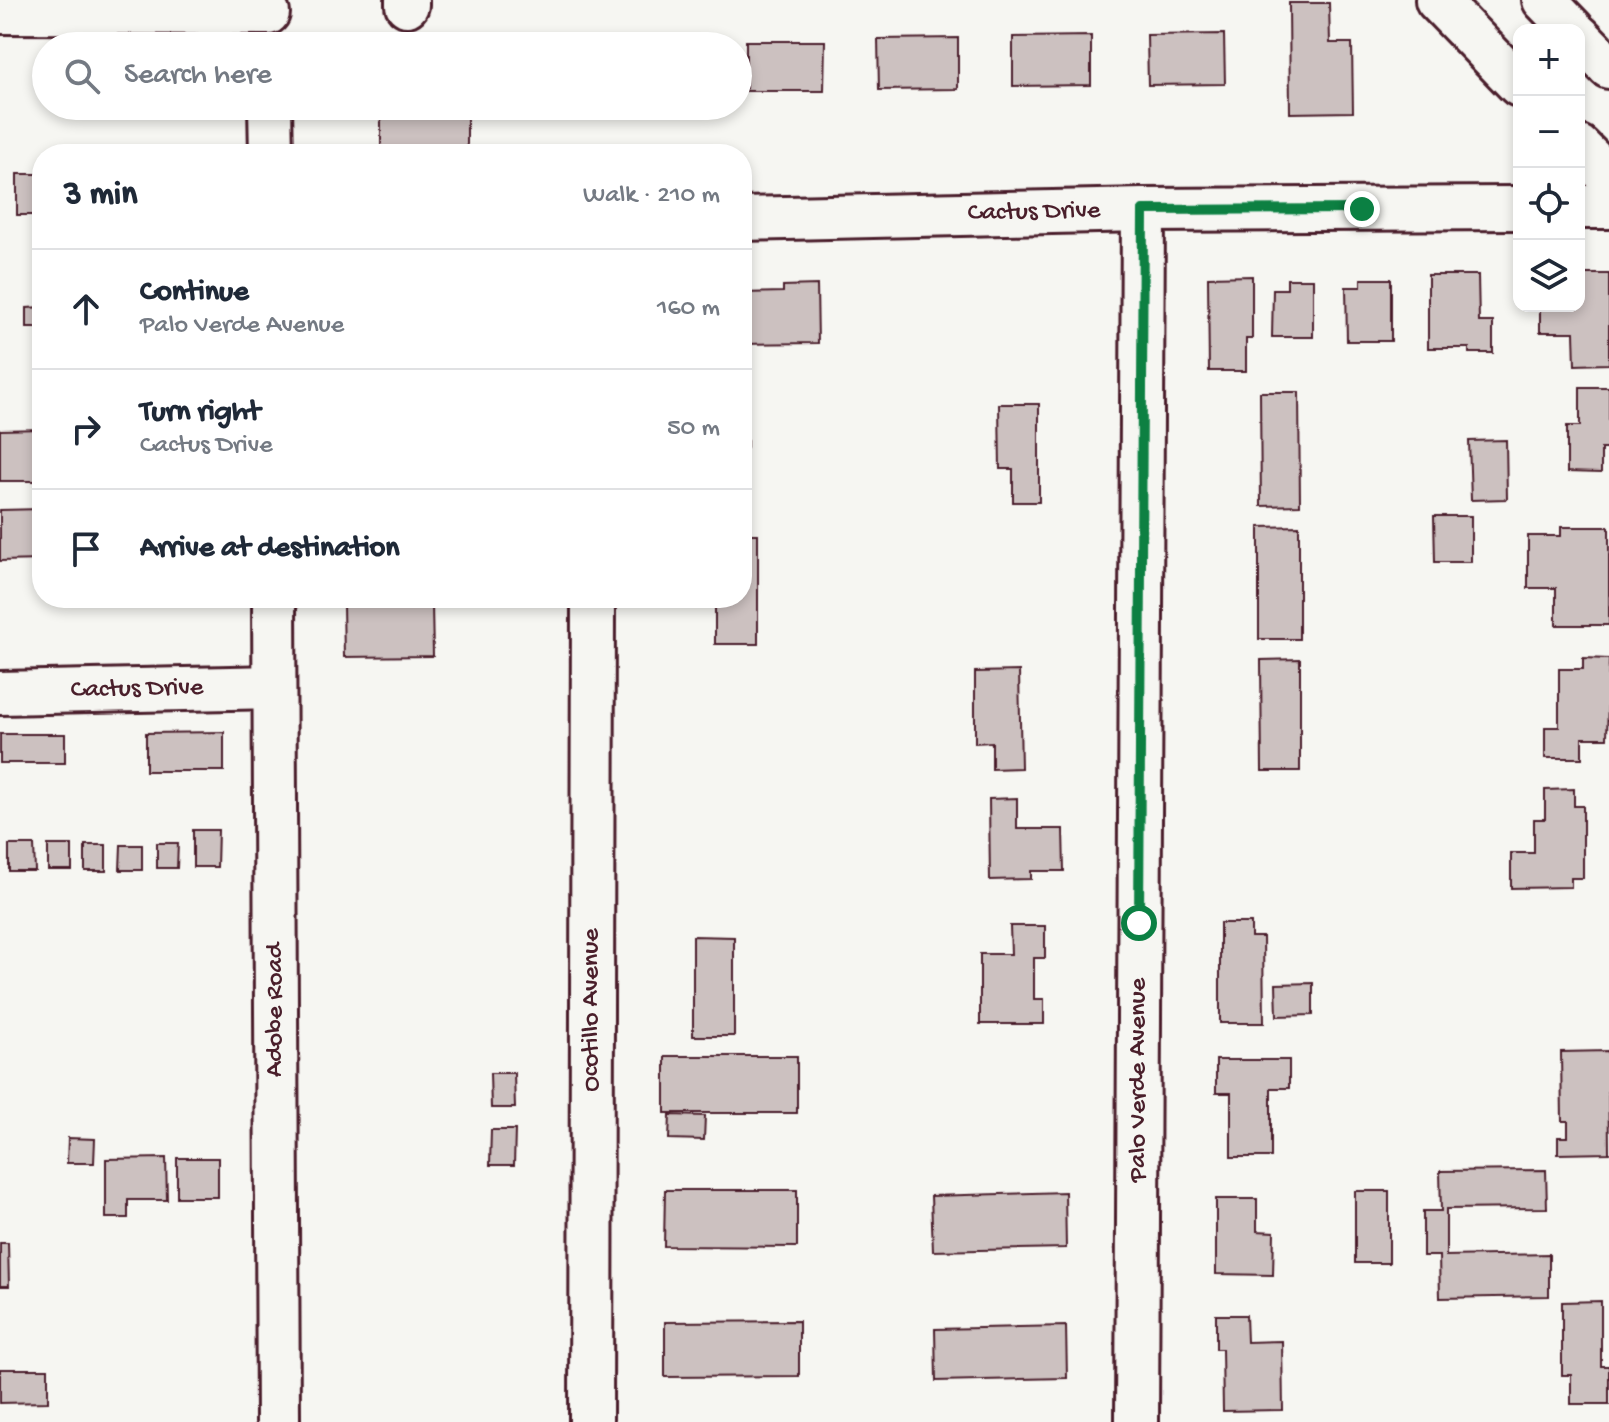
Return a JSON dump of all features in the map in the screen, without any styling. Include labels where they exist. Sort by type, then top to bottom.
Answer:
[{"type":"street","points":[[1437,0],[1513,79]]},
{"type":"street","points":[[1544,0],[1567,24]]},
{"type":"street","points":[[0,12],[268,20]]},
{"type":"street","points":[[1585,42],[1609,67]]},
{"type":"street","points":[[270,120],[271,144]]},
{"type":"street","points":[[1585,153],[1609,177]]},
{"type":"street","points":[[1585,207],[1609,207]]},
{"type":"street","name":"Cactus Drive","points":[[752,219],[1143,210],[1513,208]]},
{"type":"street","name":"Palo Verde Avenue","points":[[1137,1422],[1143,210]]},
{"type":"street","name":"Adobe Road","points":[[274,608],[278,1422]]},
{"type":"street","name":"Ocotillo Avenue","points":[[591,1422],[593,608]]},
{"type":"street","name":"Cactus Drive","points":[[0,693],[274,687]]},
{"type":"building","points":[[1289,3],[1329,3],[1330,43],[1352,43],[1353,112],[1290,113]]},
{"type":"building","points":[[1224,34],[1225,84],[1148,85],[1147,35]]},
{"type":"building","points":[[1091,36],[1091,85],[1013,86],[1013,37]]},
{"type":"building","points":[[958,38],[958,89],[879,90],[878,39]]},
{"type":"building","points":[[752,41],[825,41],[824,91],[752,91]]},
{"type":"building","points":[[381,120],[467,120],[467,144],[381,144]]},
{"type":"building","points":[[17,174],[32,174],[32,215],[17,215]]},
{"type":"building","points":[[1585,274],[1609,274],[1609,364],[1575,365],[1574,332],[1540,332],[1540,312],[1585,312]]},
{"type":"building","points":[[1428,275],[1478,275],[1479,322],[1493,322],[1493,353],[1469,353],[1469,348],[1428,348]]},
{"type":"building","points":[[1252,276],[1252,339],[1246,339],[1246,371],[1209,371],[1208,277]]},
{"type":"building","points":[[1287,279],[1313,279],[1313,337],[1272,337],[1273,289],[1287,289]]},
{"type":"building","points":[[1361,279],[1391,279],[1391,341],[1347,341],[1346,287],[1361,287]]},
{"type":"building","points":[[817,285],[818,343],[752,344],[752,293],[783,292],[783,286]]},
{"type":"building","points":[[27,308],[32,308],[32,328],[27,328]]},
{"type":"building","points":[[1580,387],[1609,387],[1609,449],[1601,449],[1601,473],[1567,472],[1567,426],[1580,426]]},
{"type":"building","points":[[1260,392],[1299,392],[1300,505],[1261,506]]},
{"type":"building","points":[[999,404],[1039,404],[1039,502],[1013,502],[1013,469],[1000,469]]},
{"type":"building","points":[[32,429],[32,481],[0,481],[0,430]]},
{"type":"building","points":[[1506,440],[1507,499],[1471,500],[1469,441]]},
{"type":"building","points":[[32,509],[32,560],[0,561],[0,510]]},
{"type":"building","points":[[1434,516],[1471,516],[1471,562],[1435,562]]},
{"type":"building","points":[[1299,526],[1299,639],[1259,639],[1259,527]]},
{"type":"building","points":[[1561,527],[1609,527],[1609,625],[1556,625],[1556,588],[1528,588],[1528,536],[1561,536]]},
{"type":"building","points":[[752,534],[758,534],[758,644],[715,644],[715,608],[752,608]]},
{"type":"building","points":[[343,608],[432,608],[433,656],[344,657]]},
{"type":"building","points":[[1583,658],[1609,659],[1607,738],[1582,738],[1582,758],[1545,758],[1545,727],[1559,727],[1559,669],[1583,669]]},
{"type":"building","points":[[1300,659],[1300,771],[1262,771],[1261,660]]},
{"type":"building","points":[[1019,671],[1021,768],[992,769],[992,742],[975,743],[975,672]]},
{"type":"building","points":[[224,732],[224,771],[146,771],[146,733]]},
{"type":"building","points":[[0,734],[65,734],[65,763],[0,763]]},
{"type":"building","points":[[1574,789],[1574,806],[1583,806],[1583,878],[1571,878],[1571,887],[1511,888],[1511,853],[1534,853],[1534,819],[1545,819],[1545,790]]},
{"type":"building","points":[[1017,798],[1017,829],[1063,829],[1064,871],[1031,871],[1031,879],[990,880],[989,799]]},
{"type":"building","points":[[193,830],[218,830],[217,867],[193,867]]},
{"type":"building","points":[[157,843],[178,843],[177,868],[157,868]]},
{"type":"building","points":[[9,845],[34,845],[35,871],[9,871]]},
{"type":"building","points":[[48,845],[72,845],[72,870],[48,870]]},
{"type":"building","points":[[85,845],[106,845],[106,871],[85,871]]},
{"type":"building","points":[[121,845],[142,845],[142,870],[120,870]]},
{"type":"building","points":[[1220,923],[1251,923],[1251,937],[1263,937],[1264,1023],[1220,1023]]},
{"type":"building","points":[[1010,926],[1045,926],[1045,958],[1034,958],[1034,999],[1044,999],[1044,1024],[980,1024],[980,954],[1011,954]]},
{"type":"building","points":[[693,936],[734,937],[734,1036],[693,1036]]},
{"type":"building","points":[[1313,983],[1313,1015],[1277,1016],[1276,984]]},
{"type":"building","points":[[1608,1051],[1609,1153],[1558,1154],[1558,1137],[1568,1137],[1568,1121],[1562,1121],[1561,1052]]},
{"type":"building","points":[[665,1056],[797,1056],[797,1113],[665,1113]]},
{"type":"building","points":[[1216,1060],[1289,1060],[1289,1088],[1271,1088],[1271,1157],[1231,1157],[1231,1093],[1216,1093]]},
{"type":"building","points":[[490,1073],[514,1073],[515,1108],[491,1108]]},
{"type":"building","points":[[670,1115],[705,1116],[704,1140],[669,1139]]},
{"type":"building","points":[[491,1130],[515,1130],[514,1165],[490,1165]]},
{"type":"building","points":[[68,1138],[95,1139],[94,1163],[67,1163]]},
{"type":"building","points":[[166,1158],[167,1200],[128,1200],[128,1218],[106,1218],[106,1159]]},
{"type":"building","points":[[177,1158],[218,1158],[218,1197],[177,1197]]},
{"type":"building","points":[[1546,1170],[1547,1208],[1446,1209],[1446,1256],[1549,1254],[1549,1296],[1440,1298],[1439,1256],[1423,1256],[1423,1211],[1441,1211],[1440,1171]]},
{"type":"building","points":[[665,1190],[797,1190],[797,1247],[664,1246]]},
{"type":"building","points":[[1355,1191],[1389,1191],[1389,1263],[1355,1263]]},
{"type":"building","points":[[1065,1192],[1066,1248],[933,1251],[931,1196]]},
{"type":"building","points":[[1216,1199],[1257,1199],[1257,1231],[1274,1232],[1273,1275],[1216,1274]]},
{"type":"building","points":[[0,1243],[8,1243],[9,1286],[0,1286]]},
{"type":"building","points":[[1601,1301],[1601,1366],[1609,1366],[1609,1404],[1571,1404],[1571,1375],[1562,1375],[1562,1302]]},
{"type":"building","points":[[1216,1315],[1246,1315],[1247,1342],[1282,1341],[1283,1410],[1223,1411],[1222,1349],[1216,1349]]},
{"type":"building","points":[[799,1321],[799,1376],[665,1377],[665,1322]]},
{"type":"building","points":[[1066,1326],[1067,1378],[936,1381],[935,1329]]},
{"type":"building","points":[[0,1369],[48,1369],[48,1402],[0,1403]]},
{"type":"route","points":[[1139,923],[1143,210],[1362,209]]}]
